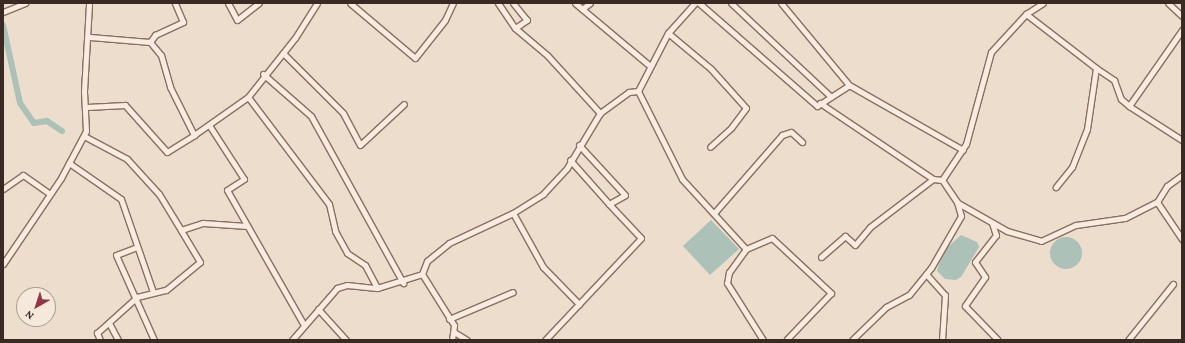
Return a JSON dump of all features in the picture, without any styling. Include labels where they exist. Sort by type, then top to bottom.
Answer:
[{"type":"street","points":[[4,12],[25,3]]},
{"type":"street","points":[[3,264],[50,194],[84,136],[87,107],[84,91],[90,37],[90,3]]},
{"type":"street","points":[[150,42],[155,35],[183,22],[175,3]]},
{"type":"street","points":[[228,3],[238,20],[259,3]]},
{"type":"street","points":[[87,107],[126,105],[167,152],[209,125],[248,97],[263,74],[283,53],[317,3]]},
{"type":"street","points":[[350,3],[415,58],[445,20],[453,3]]},
{"type":"street","points":[[498,3],[515,28],[547,55],[600,113]]},
{"type":"street","points":[[512,3],[527,20],[515,28]]},
{"type":"street","points":[[575,3],[650,66]]},
{"type":"street","points":[[582,9],[590,3]]},
{"type":"street","points":[[638,91],[668,33],[695,3]]},
{"type":"street","points":[[699,3],[817,106],[848,85]]},
{"type":"street","points":[[731,3],[831,97]]},
{"type":"street","points":[[781,3],[848,85],[963,150]]},
{"type":"street","points":[[942,180],[963,150],[991,52],[1026,14],[1043,3]]},
{"type":"street","points":[[1168,3],[1182,16]]},
{"type":"street","points":[[1026,14],[1096,68],[1114,80],[1129,106],[1182,140]]},
{"type":"street","points":[[1129,106],[1182,30]]},
{"type":"street","points":[[668,33],[711,69],[746,108],[731,128],[710,146]]},
{"type":"street","points":[[90,37],[150,42],[161,55],[170,87],[194,135]]},
{"type":"street","points":[[283,53],[343,113],[360,145],[404,104]]},
{"type":"street","points":[[1056,187],[1072,167],[1087,129],[1096,68]]},
{"type":"street","points":[[263,74],[311,116],[403,283]]},
{"type":"street","points":[[292,340],[337,288],[348,285],[377,288],[403,283],[422,274],[438,250],[513,213],[543,194],[570,160],[600,113],[630,92],[638,91]]},
{"type":"street","points":[[638,91],[682,179],[715,212],[746,249]]},
{"type":"street","points":[[248,97],[329,204],[335,232],[347,254],[365,265],[377,288]]},
{"type":"street","points":[[820,103],[933,179],[942,180],[958,202],[992,223],[1041,241],[1076,225],[1125,218],[1157,202],[1167,186],[1182,175]]},
{"type":"street","points":[[209,125],[244,179],[227,190],[304,325]]},
{"type":"street","points":[[715,212],[782,135],[791,132],[802,142]]},
{"type":"street","points":[[84,136],[127,159],[159,194],[200,262],[166,290],[137,297],[97,333],[100,340]]},
{"type":"street","points":[[579,145],[625,195],[610,204]]},
{"type":"street","points":[[545,340],[553,339],[579,304],[641,238],[570,160]]},
{"type":"street","points":[[69,162],[121,199],[153,292]]},
{"type":"street","points":[[3,189],[23,175],[50,194]]},
{"type":"street","points":[[821,257],[845,236],[855,245],[870,227],[933,179]]},
{"type":"street","points":[[852,340],[886,307],[909,295],[926,274],[961,216],[958,202]]},
{"type":"street","points":[[1157,202],[1182,239]]},
{"type":"street","points":[[513,213],[543,267],[579,304]]},
{"type":"street","points":[[181,230],[203,223],[247,226]]},
{"type":"street","points":[[992,223],[996,234],[975,262],[986,277],[966,306],[998,340]]},
{"type":"street","points":[[763,340],[727,284],[729,272],[746,249],[772,238],[831,293],[787,339]]},
{"type":"street","points":[[137,247],[116,255],[137,297],[154,340]]},
{"type":"street","points":[[422,274],[450,319],[454,332],[452,340]]},
{"type":"street","points":[[926,274],[945,295],[942,340]]},
{"type":"street","points":[[1128,340],[1173,284]]},
{"type":"street","points":[[450,319],[513,292]]},
{"type":"street","points":[[318,309],[346,340]]},
{"type":"street","points":[[109,323],[118,340]]},
{"type":"street","points":[[454,332],[467,340]]},
{"type":"shaded area","points":[[711,220],[739,249],[710,275],[683,246]]},
{"type":"shaded area","points":[[961,235],[977,242],[979,247],[961,277],[956,280],[945,279],[937,271],[939,264],[947,248]]},
{"type":"shaded area","points":[[1063,237],[1069,237],[1079,244],[1082,253],[1081,259],[1075,266],[1069,269],[1063,269],[1053,262],[1050,256],[1050,250],[1057,240]]},
{"type":"waterway","points":[[3,25],[20,103],[34,123],[47,121],[62,131]]}]
